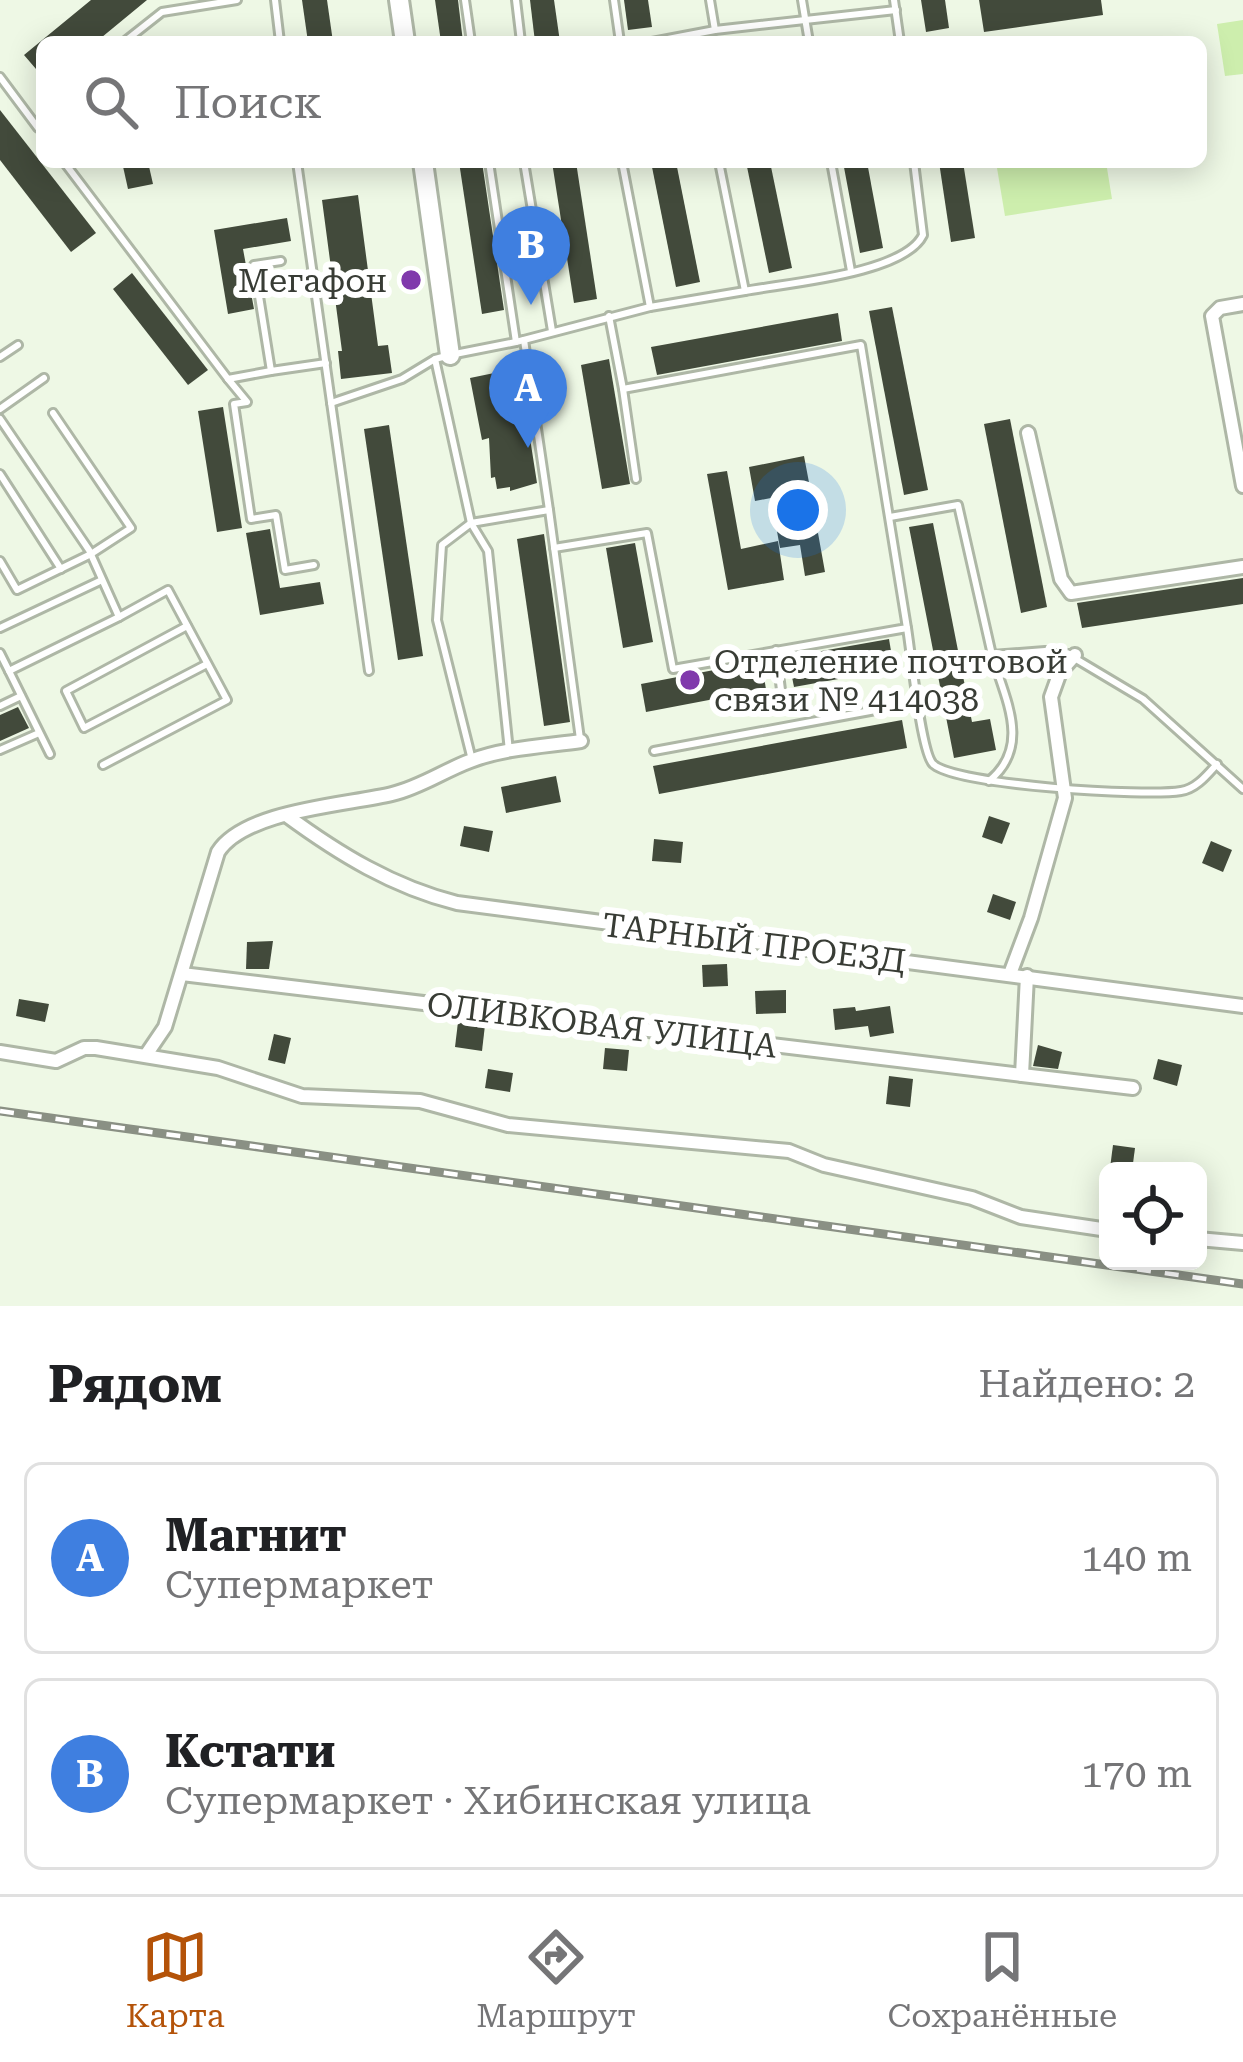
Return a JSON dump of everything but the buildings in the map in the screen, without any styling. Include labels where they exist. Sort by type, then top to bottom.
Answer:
[{"type":"street","points":[[399,0],[404,36]]},
{"type":"street","points":[[424,168],[443,357]]},
{"type":"street","points":[[1243,304],[1220,308],[1212,316],[1243,485]]},
{"type":"street","points":[[1028,433],[1061,579],[1070,593],[1243,567]]},
{"type":"street","points":[[1010,974],[1031,918],[1067,788],[1052,697],[1060,672],[1075,655]]},
{"type":"street","points":[[146,1055],[165,1027],[218,852],[234,836],[319,805],[392,795],[472,760],[580,741]]},
{"type":"street","name":"ТАРНЫЙ ПРОЕЗД","points":[[286,815],[334,850],[414,892],[457,903],[1243,1006]]},
{"type":"street","name":"ОЛИВКОВАЯ УЛИЦА","points":[[182,974],[1133,1088]]},
{"type":"street","points":[[1022,1076],[1027,976]]},
{"type":"street","points":[[0,1052],[56,1061],[84,1048],[146,1055],[218,1068],[302,1096],[420,1101],[508,1124],[788,1151],[824,1165],[972,1198],[1021,1217],[1099,1229]]},
{"type":"street","points":[[1207,1240],[1243,1243]]},
{"type":"lane","points":[[132,36],[162,12],[237,0]]},
{"type":"lane","points":[[274,0],[279,36]]},
{"type":"lane","points":[[465,0],[470,36]]},
{"type":"lane","points":[[515,0],[520,36]]},
{"type":"lane","points":[[614,0],[619,36]]},
{"type":"lane","points":[[710,0],[715,31]]},
{"type":"lane","points":[[802,0],[808,36]]},
{"type":"lane","points":[[686,36],[895,5],[899,36]]},
{"type":"lane","points":[[0,77],[36,120]]},
{"type":"lane","points":[[69,168],[247,402],[234,404],[251,519],[276,515],[285,570],[314,566]]},
{"type":"lane","points":[[298,168],[369,671]]},
{"type":"lane","points":[[490,168],[549,511],[580,741]]},
{"type":"lane","points":[[525,168],[552,331]]},
{"type":"lane","points":[[623,168],[650,307]]},
{"type":"lane","points":[[719,168],[746,291]]},
{"type":"lane","points":[[832,168],[851,272]]},
{"type":"lane","points":[[331,403],[402,379],[443,357],[650,307],[851,272],[904,256],[923,236],[915,168]]},
{"type":"lane","points":[[271,371],[254,266],[281,262]]},
{"type":"lane","points":[[610,316],[636,479]]},
{"type":"lane","points":[[0,357],[18,345]]},
{"type":"lane","points":[[623,389],[861,345],[928,760],[948,772],[989,781],[1181,791],[1199,783],[1217,764]]},
{"type":"lane","points":[[443,357],[471,523],[488,550],[509,752]]},
{"type":"lane","points":[[227,379],[326,363]]},
{"type":"lane","points":[[0,410],[44,378]]},
{"type":"lane","points":[[0,562],[17,590],[91,554],[131,528],[53,413]]},
{"type":"lane","points":[[0,419],[91,554],[119,617]]},
{"type":"lane","points":[[0,474],[61,569]]},
{"type":"lane","points":[[889,517],[958,505],[1013,733],[1009,760],[989,781]]},
{"type":"lane","points":[[472,760],[437,620],[442,545],[471,523],[549,511]]},
{"type":"lane","points":[[554,548],[647,533],[673,669],[907,628]]},
{"type":"lane","points":[[0,628],[102,580]]},
{"type":"lane","points":[[9,671],[168,590],[227,700],[103,765]]},
{"type":"lane","points":[[187,626],[66,691],[84,728],[208,664]]},
{"type":"lane","points":[[776,650],[782,698]]},
{"type":"lane","points":[[992,655],[1045,651],[1075,655],[1143,699],[1243,790]]},
{"type":"lane","points":[[0,653],[50,754]]},
{"type":"lane","points":[[0,706],[21,696]]},
{"type":"lane","points":[[654,751],[919,702]]},
{"type":"lane","points":[[0,750],[39,733]]},
{"type":"green space","points":[[1243,20],[1243,74],[1225,76],[1217,24]]},
{"type":"green space","points":[[997,168],[1107,168],[1112,199],[1005,216]]},
{"type":"railway","points":[[0,1111],[1243,1284]]},
{"type":"place","name":"Мегафон","points":[[411,280]]},
{"type":"place","name":"Кстати","points":[[531,305]]},
{"type":"place","name":"Магнит","points":[[528,448]]},
{"type":"place","name":"Отделение почтовой связи № 414038","points":[[690,680]]}]
